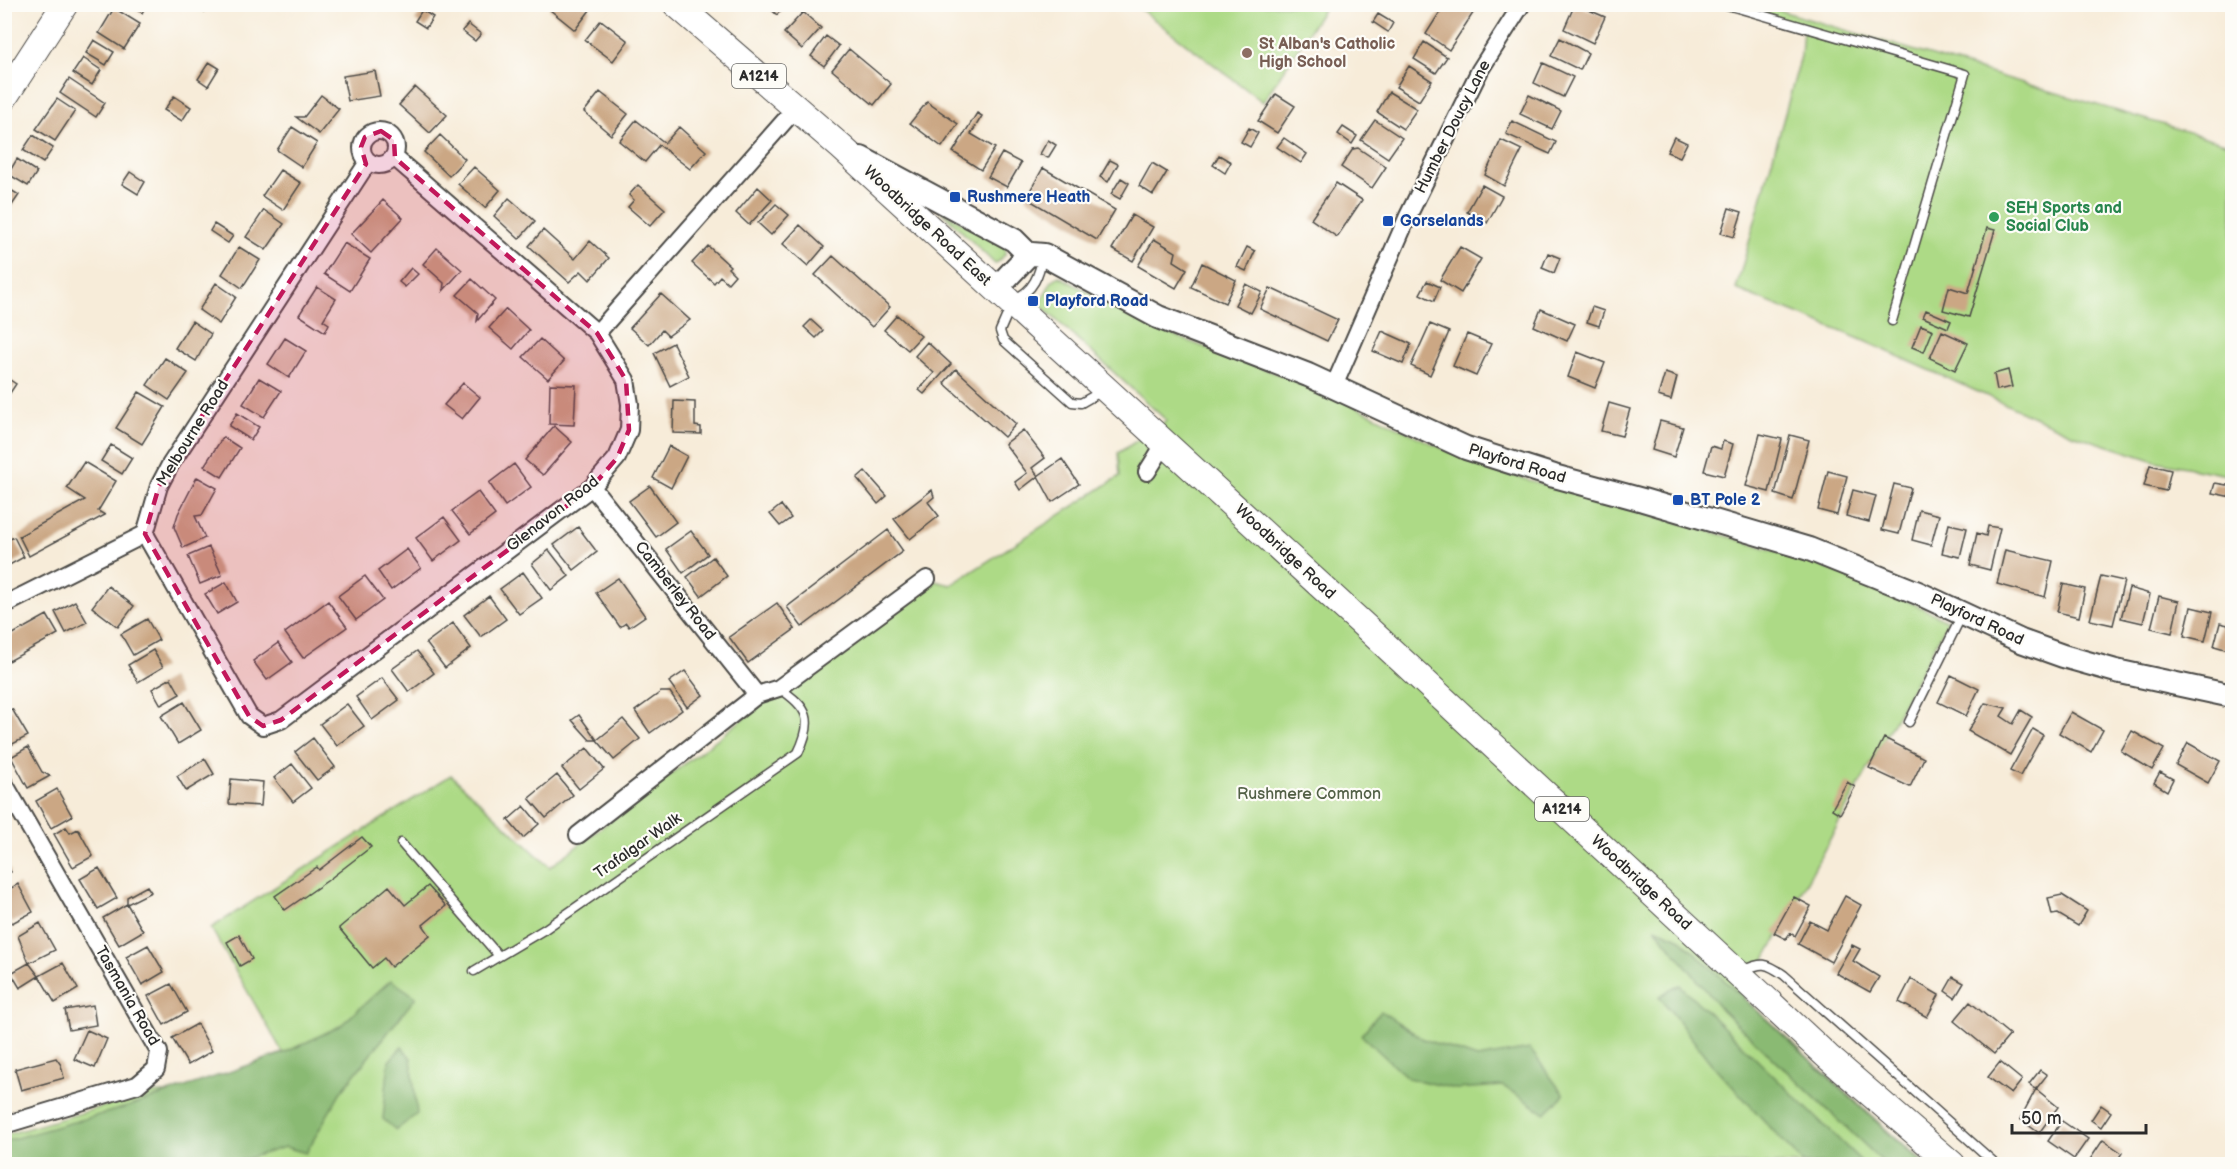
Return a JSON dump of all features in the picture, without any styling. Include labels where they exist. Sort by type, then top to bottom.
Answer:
[{"type":"main road","points":[[4,98],[65,4]]},
{"type":"main road","name":"Woodbridge Road East","points":[[676,4],[841,147],[1169,447]]},
{"type":"main road","name":"Woodbridge Road","points":[[1169,447],[1837,1064],[1952,1164]]},
{"type":"street","name":"Humber Doucy Lane","points":[[1334,386],[1407,216],[1480,70],[1522,4]]},
{"type":"street","points":[[394,157],[597,333],[796,108]]},
{"type":"street","points":[[375,131],[386,132],[394,140],[396,146],[394,157],[390,162],[379,166],[368,162],[364,158],[361,147],[365,136],[375,131]]},
{"type":"street","name":"Playford Road","points":[[841,147],[1014,240],[1025,251],[1158,316],[1334,386],[1466,448],[1554,476],[1797,544],[1898,584],[2021,641],[2079,662],[2232,696]]},
{"type":"street","name":"Melbourne Road","points":[[145,534],[159,486],[170,465],[368,162]]},
{"type":"street","points":[[1005,298],[1035,255]]},
{"type":"street","name":"Glenavon Road","points":[[145,534],[249,716],[263,726],[281,720],[592,488],[617,458],[629,430],[630,404],[626,380],[597,333]]},
{"type":"street","points":[[1147,472],[1169,447]]},
{"type":"street","name":"Camberley Road","points":[[592,488],[757,695]]},
{"type":"street","points":[[4,605],[145,534]]},
{"type":"street","points":[[579,835],[757,695],[779,688],[927,579]]},
{"type":"street","name":"Tasmania Road","points":[[4,783],[159,1052],[156,1069],[137,1084],[4,1125]]},
{"type":"lane","points":[[1724,4],[1965,74],[1892,321]]},
{"type":"lane","points":[[1909,722],[1962,614]]},
{"type":"lane","name":"Trafalgar Walk","points":[[474,971],[545,929],[798,753],[808,733],[806,715],[795,699],[779,688]]},
{"type":"lane","points":[[401,843],[499,956]]},
{"type":"lane","points":[[1737,972],[1760,964],[1768,964],[1784,975],[1996,1164]]},
{"type":"highlighted area","points":[[381,131],[394,140],[395,158],[597,333],[626,380],[629,430],[617,458],[592,487],[281,720],[263,726],[249,716],[145,534],[159,486],[170,465],[366,164],[361,147],[365,137]]},
{"type":"green space","name":"St Alban's Catholic High School","points":[[1135,5],[1326,5],[1263,102]]},
{"type":"green space","name":"SEH Sports and Social Club","points":[[1724,5],[1761,5],[2232,145],[2232,476],[2155,461],[2072,434],[1862,340],[1736,289],[1801,56],[1803,29]]},
{"type":"green space","points":[[940,210],[1006,247],[1005,255],[995,264]]},
{"type":"green space","name":"Rushmere Common","points":[[1059,276],[1156,328],[1331,395],[1436,446],[1480,464],[1785,554],[1895,596],[1948,621],[1744,998],[1927,1164],[5,1164],[5,1135],[147,1094],[176,1092],[283,1053],[211,928],[451,775],[550,867],[760,706],[779,688],[927,579],[951,585],[1120,476],[1118,453],[1167,421],[1039,304],[1052,281]]},
{"type":"green space","points":[[1655,928],[1679,938],[1898,1142],[1925,1164],[1885,1164],[1722,1010]]},
{"type":"green space","points":[[391,980],[416,997],[340,1093],[306,1153],[285,1147],[230,1164],[180,1164],[170,1159],[158,1164],[5,1164],[5,1141],[127,1107],[284,1053],[340,1026]]},
{"type":"green space","points":[[1680,985],[1864,1164],[1804,1164],[1710,1062],[1659,996]]},
{"type":"green space","points":[[1381,1011],[1423,1039],[1477,1058],[1530,1049],[1564,1095],[1545,1113],[1503,1086],[1456,1089],[1408,1078],[1361,1035]]},
{"type":"green space","points":[[402,1047],[411,1058],[417,1114],[396,1130],[383,1119],[389,1061]]},
{"type":"building","points":[[129,4],[147,4],[142,13]]},
{"type":"building","points":[[193,4],[207,4],[208,5],[204,12]]},
{"type":"building","points":[[552,4],[583,4],[590,10],[575,30],[549,9]]},
{"type":"building","points":[[765,4],[786,4],[777,15]]},
{"type":"building","points":[[1445,4],[1479,4],[1449,50],[1426,34]]},
{"type":"building","points":[[1575,4],[1605,17],[1593,43],[1564,29]]},
{"type":"building","points":[[1598,4],[1613,4],[1610,10]]},
{"type":"building","points":[[114,8],[140,24],[124,49],[99,33]]},
{"type":"building","points":[[422,10],[433,17],[426,28],[415,21]]},
{"type":"building","points":[[803,12],[821,28],[802,49],[784,33]]},
{"type":"building","points":[[1378,14],[1393,23],[1388,32],[1373,22]]},
{"type":"building","points":[[601,20],[628,41],[613,61],[585,40]]},
{"type":"building","points":[[468,24],[481,34],[475,41],[462,31]]},
{"type":"building","points":[[826,36],[839,46],[824,66],[811,56]]},
{"type":"building","points":[[1560,38],[1588,53],[1580,70],[1551,56]]},
{"type":"building","points":[[94,40],[114,52],[106,65],[86,53]]},
{"type":"building","points":[[1424,42],[1447,57],[1436,73],[1414,59]]},
{"type":"building","points":[[849,49],[891,84],[874,105],[832,70]]},
{"type":"building","points":[[83,58],[101,70],[92,85],[73,73]]},
{"type":"building","points":[[209,62],[219,68],[208,86],[198,79]]},
{"type":"building","points":[[1543,63],[1573,77],[1563,97],[1534,83]]},
{"type":"building","points":[[1409,66],[1432,81],[1419,101],[1396,87]]},
{"type":"building","points":[[375,71],[380,96],[348,101],[343,76]]},
{"type":"building","points":[[69,79],[105,103],[96,117],[60,93]]},
{"type":"building","points":[[415,87],[447,115],[430,133],[399,105]]},
{"type":"building","points":[[600,92],[628,114],[611,135],[584,112]]},
{"type":"building","points":[[1389,92],[1417,109],[1403,129],[1377,112]]},
{"type":"building","points":[[1276,94],[1295,106],[1277,133],[1258,121]]},
{"type":"building","points":[[321,95],[339,109],[319,134],[296,117],[304,117]]},
{"type":"building","points":[[1529,95],[1561,111],[1552,129],[1520,114]]},
{"type":"building","points":[[174,96],[191,107],[182,121],[164,110]]},
{"type":"building","points":[[57,99],[75,111],[55,141],[36,129]]},
{"type":"building","points":[[927,102],[958,124],[942,147],[910,123]]},
{"type":"building","points":[[977,113],[982,116],[971,134],[995,148],[981,170],[953,152]]},
{"type":"building","points":[[636,120],[665,143],[679,127],[706,151],[690,169],[659,145],[645,162],[619,141]]},
{"type":"building","points":[[1375,120],[1402,138],[1388,158],[1361,140]]},
{"type":"building","points":[[1512,121],[1556,142],[1550,154],[1506,134]]},
{"type":"building","points":[[292,127],[317,143],[302,167],[277,150]]},
{"type":"building","points":[[1343,127],[1357,136],[1352,144],[1338,134]]},
{"type":"building","points":[[1249,128],[1258,133],[1250,147],[1241,142]]},
{"type":"building","points":[[33,135],[53,148],[43,163],[23,150]]},
{"type":"building","points":[[440,135],[465,159],[449,176],[424,152]]},
{"type":"building","points":[[1674,137],[1687,143],[1680,157],[1667,152]]},
{"type":"building","points":[[1284,138],[1307,154],[1301,163],[1277,147]]},
{"type":"building","points":[[1048,140],[1056,145],[1048,158],[1040,154]]},
{"type":"building","points":[[1501,140],[1522,150],[1504,186],[1485,175]]},
{"type":"building","points":[[1358,148],[1386,167],[1372,188],[1341,167],[1353,149]]},
{"type":"building","points":[[1002,153],[1021,163],[1007,187],[988,177]]},
{"type":"building","points":[[1219,155],[1231,162],[1225,173],[1213,165]]},
{"type":"building","points":[[17,159],[37,172],[28,186],[8,174]]},
{"type":"building","points":[[1110,160],[1118,164],[1108,182],[1100,177]]},
{"type":"building","points":[[1152,163],[1167,172],[1153,195],[1139,186]]},
{"type":"building","points":[[474,167],[500,190],[485,208],[458,184]]},
{"type":"building","points":[[1043,168],[1115,210],[1097,240],[1026,198]]},
{"type":"building","points":[[280,170],[301,183],[283,210],[262,196]]},
{"type":"building","points":[[130,172],[145,182],[138,194],[122,184]]},
{"type":"building","points":[[1121,178],[1129,183],[1120,199],[1111,194]]},
{"type":"building","points":[[1336,183],[1362,200],[1337,237],[1311,219]]},
{"type":"building","points":[[638,185],[665,209],[650,226],[628,207],[634,200],[629,195]]},
{"type":"building","points":[[1482,185],[1502,196],[1487,223],[1467,212]]},
{"type":"building","points":[[4,186],[19,195],[4,217]]},
{"type":"building","points":[[758,187],[772,200],[749,225],[736,213]]},
{"type":"building","points":[[509,198],[535,221],[519,239],[494,216]]},
{"type":"building","points":[[383,200],[403,218],[371,253],[351,234]]},
{"type":"building","points":[[776,204],[789,215],[771,235],[758,223]]},
{"type":"building","points":[[1729,208],[1742,212],[1734,237],[1721,233]]},
{"type":"building","points":[[264,210],[284,224],[266,250],[246,237]]},
{"type":"building","points":[[1132,215],[1153,227],[1133,261],[1112,249]]},
{"type":"building","points":[[214,224],[233,236],[228,243],[210,231]]},
{"type":"building","points":[[800,225],[824,247],[808,266],[783,244]]},
{"type":"building","points":[[1987,228],[1995,230],[1969,317],[1943,310],[1949,287],[1968,293]]},
{"type":"building","points":[[543,230],[575,259],[590,241],[609,258],[590,280],[581,271],[569,282],[529,246]]},
{"type":"building","points":[[1154,239],[1176,252],[1174,261],[1187,269],[1176,288],[1138,266]]},
{"type":"building","points":[[344,243],[370,259],[350,291],[324,274]]},
{"type":"building","points":[[708,246],[730,266],[728,268],[735,275],[728,283],[720,276],[714,283],[692,263]]},
{"type":"building","points":[[239,247],[260,260],[242,288],[222,274]]},
{"type":"building","points":[[1247,247],[1255,251],[1246,271],[1237,267]]},
{"type":"building","points":[[1460,247],[1481,259],[1461,293],[1440,280]]},
{"type":"building","points":[[437,248],[462,270],[443,291],[444,283],[423,264]]},
{"type":"building","points":[[1548,253],[1560,258],[1554,273],[1542,268]]},
{"type":"building","points":[[833,256],[890,307],[872,327],[815,275]]},
{"type":"building","points":[[1202,263],[1236,280],[1225,303],[1191,287]]},
{"type":"building","points":[[411,268],[418,274],[405,287],[399,282]]},
{"type":"building","points":[[472,279],[495,300],[477,321],[478,313],[457,295]]},
{"type":"building","points":[[1427,281],[1440,287],[1434,301],[1420,294]]},
{"type":"building","points":[[216,283],[236,297],[219,324],[199,310]]},
{"type":"building","points":[[1246,284],[1262,292],[1251,313],[1235,305]]},
{"type":"building","points":[[317,287],[336,299],[323,320],[329,324],[325,332],[299,315]]},
{"type":"building","points":[[1270,288],[1338,320],[1327,341],[1260,309]]},
{"type":"building","points":[[661,294],[690,320],[668,336],[662,330],[649,345],[630,328]]},
{"type":"building","points":[[1592,307],[1604,311],[1599,326],[1587,322]]},
{"type":"building","points":[[506,309],[529,330],[513,349],[489,328]]},
{"type":"building","points":[[1541,309],[1575,324],[1567,341],[1534,326]]},
{"type":"building","points":[[1926,310],[1951,321],[1948,328],[1923,317]]},
{"type":"building","points":[[897,315],[921,336],[908,350],[884,330]]},
{"type":"building","points":[[811,320],[823,331],[816,338],[804,327]]},
{"type":"building","points":[[192,321],[211,334],[196,361],[175,348]]},
{"type":"building","points":[[1430,324],[1449,332],[1430,375],[1411,366]]},
{"type":"building","points":[[1921,325],[1933,330],[1924,352],[1912,347]]},
{"type":"building","points":[[1382,331],[1411,344],[1403,364],[1373,351]]},
{"type":"building","points":[[1942,331],[1968,343],[1955,370],[1930,358]]},
{"type":"building","points":[[1467,334],[1491,344],[1476,376],[1453,366]]},
{"type":"building","points":[[285,338],[306,351],[289,378],[268,364]]},
{"type":"building","points":[[540,339],[564,361],[548,379],[523,357]]},
{"type":"building","points":[[927,342],[951,364],[924,394],[919,390],[934,373],[915,356]]},
{"type":"building","points":[[673,343],[689,376],[670,386],[654,353]]},
{"type":"building","points":[[1577,352],[1605,363],[1595,388],[1568,377]]},
{"type":"building","points":[[165,358],[188,373],[169,400],[147,385]]},
{"type":"building","points":[[956,369],[1016,424],[1004,437],[944,383]]},
{"type":"building","points":[[2008,370],[2012,387],[1997,390],[1994,374]]},
{"type":"building","points":[[1665,373],[1677,377],[1671,400],[1658,396]]},
{"type":"building","points":[[7,378],[16,384],[4,402],[4,381]]},
{"type":"building","points":[[259,378],[281,391],[264,417],[243,404]]},
{"type":"building","points":[[463,383],[480,397],[462,419],[444,405]]},
{"type":"building","points":[[550,384],[576,385],[574,425],[549,424]]},
{"type":"building","points":[[139,392],[165,407],[142,444],[116,428]]},
{"type":"building","points":[[674,401],[695,402],[695,426],[701,427],[701,434],[673,433]]},
{"type":"building","points":[[1609,403],[1630,409],[1622,436],[1601,431]]},
{"type":"building","points":[[237,413],[259,427],[251,440],[229,426]]},
{"type":"building","points":[[1660,421],[1683,427],[1674,457],[1652,450]]},
{"type":"building","points":[[554,426],[572,442],[543,475],[525,460]]},
{"type":"building","points":[[1023,430],[1045,458],[1032,468],[1038,476],[1020,490],[1015,482],[1027,473],[1005,444]]},
{"type":"building","points":[[1760,434],[1782,439],[1769,492],[1746,486]]},
{"type":"building","points":[[1790,435],[1809,440],[1793,500],[1775,494]]},
{"type":"building","points":[[223,437],[240,448],[222,477],[204,466]]},
{"type":"building","points":[[1723,441],[1733,444],[1724,476],[1704,471],[1711,446],[1721,449]]},
{"type":"building","points":[[111,445],[132,458],[122,474],[101,461]]},
{"type":"building","points":[[669,446],[687,456],[671,488],[653,478]]},
{"type":"building","points":[[1062,459],[1079,484],[1052,502],[1038,476]]},
{"type":"building","points":[[84,462],[116,481],[98,511],[105,515],[29,556],[19,536],[85,500],[67,488]]},
{"type":"building","points":[[514,464],[531,487],[505,506],[489,483]]},
{"type":"building","points":[[2150,465],[2171,470],[2166,491],[2144,486]]},
{"type":"building","points":[[865,471],[887,496],[878,504],[857,478]]},
{"type":"building","points":[[1828,471],[1847,476],[1837,515],[1818,510]]},
{"type":"building","points":[[197,477],[217,488],[202,515],[195,516],[205,538],[183,548],[174,527]]},
{"type":"building","points":[[2215,483],[2232,486],[2232,497],[2212,493]]},
{"type":"building","points":[[1894,484],[1911,488],[1899,534],[1882,530]]},
{"type":"building","points":[[650,486],[676,522],[656,537],[629,501]]},
{"type":"building","points":[[932,490],[934,497],[928,502],[939,516],[910,539],[894,519]]},
{"type":"building","points":[[1853,490],[1876,496],[1869,522],[1846,516]]},
{"type":"building","points":[[478,492],[495,515],[470,534],[452,511]]},
{"type":"building","points":[[781,505],[791,518],[780,526],[770,514]]},
{"type":"building","points":[[1919,510],[1939,515],[1931,545],[1912,540]]},
{"type":"building","points":[[444,517],[461,540],[433,561],[416,538]]},
{"type":"building","points":[[1949,524],[1967,528],[1960,557],[1942,553]]},
{"type":"building","points":[[1988,526],[2000,528],[1990,570],[1970,565],[1977,533],[1986,536]]},
{"type":"building","points":[[578,527],[597,552],[574,570],[554,545]]},
{"type":"building","points":[[888,530],[903,551],[802,627],[787,607]]},
{"type":"building","points":[[691,531],[708,554],[683,573],[666,549]]},
{"type":"building","points":[[14,537],[24,557],[4,568],[4,542]]},
{"type":"building","points":[[209,547],[222,575],[200,584],[188,556]]},
{"type":"building","points":[[407,549],[421,568],[391,590],[378,571]]},
{"type":"building","points":[[549,550],[569,576],[551,590],[532,564]]},
{"type":"building","points":[[2005,550],[2053,561],[2045,597],[1997,584]]},
{"type":"building","points":[[713,557],[727,576],[701,596],[687,577]]},
{"type":"building","points":[[523,572],[542,598],[519,614],[500,589]]},
{"type":"building","points":[[365,576],[383,600],[356,620],[338,596]]},
{"type":"building","points":[[2101,576],[2124,581],[2113,625],[2090,620]]},
{"type":"building","points":[[618,578],[645,616],[629,627],[626,623],[620,627],[596,593]]},
{"type":"building","points":[[226,582],[237,602],[217,614],[205,594]]},
{"type":"building","points":[[2063,584],[2085,589],[2079,617],[2057,612]]},
{"type":"building","points":[[108,586],[134,606],[118,627],[92,607]]},
{"type":"building","points":[[2129,588],[2150,594],[2143,623],[2121,618]]},
{"type":"building","points":[[489,596],[506,619],[481,637],[464,615]]},
{"type":"building","points":[[2159,596],[2179,601],[2172,633],[2151,628]]},
{"type":"building","points":[[75,601],[87,622],[66,633],[55,612]]},
{"type":"building","points":[[328,601],[347,627],[303,658],[285,633]]},
{"type":"building","points":[[777,603],[795,629],[748,663],[729,637]]},
{"type":"building","points":[[2191,607],[2212,612],[2205,641],[2184,636]]},
{"type":"building","points":[[47,615],[58,634],[9,661],[4,652],[4,639]]},
{"type":"building","points":[[147,619],[159,640],[133,655],[121,634]]},
{"type":"building","points":[[453,623],[471,648],[445,668],[426,643]]},
{"type":"building","points":[[2220,623],[2232,626],[2232,651],[2214,646]]},
{"type":"building","points":[[278,643],[292,662],[267,680],[253,661]]},
{"type":"building","points":[[153,650],[163,667],[138,682],[128,665]]},
{"type":"building","points":[[417,651],[434,673],[409,692],[392,669]]},
{"type":"building","points":[[685,671],[703,695],[687,707],[669,682]]},
{"type":"building","points":[[1951,675],[1979,689],[1966,716],[1938,702]]},
{"type":"building","points":[[171,678],[180,694],[161,705],[152,689]]},
{"type":"building","points":[[382,678],[399,700],[372,720],[356,697]]},
{"type":"building","points":[[661,692],[670,692],[682,710],[650,733],[635,711]]},
{"type":"building","points":[[184,702],[201,730],[178,744],[161,716]]},
{"type":"building","points":[[1985,703],[2006,708],[2001,716],[2013,724],[2021,710],[2032,717],[2010,755],[1968,731]]},
{"type":"building","points":[[347,704],[364,726],[337,746],[320,724]]},
{"type":"building","points":[[12,709],[28,736],[5,748],[4,713]]},
{"type":"building","points":[[2071,712],[2103,730],[2091,752],[2059,733]]},
{"type":"building","points":[[579,715],[597,740],[590,740],[572,720]]},
{"type":"building","points":[[623,719],[640,739],[614,760],[597,740]]},
{"type":"building","points":[[2033,729],[2043,735],[2020,776],[2010,771]]},
{"type":"building","points":[[2132,731],[2164,749],[2152,770],[2121,751]]},
{"type":"building","points":[[313,738],[335,767],[317,780],[295,752]]},
{"type":"building","points":[[1884,738],[1924,758],[1910,787],[1869,768]]},
{"type":"building","points":[[2188,743],[2220,761],[2208,783],[2176,765]]},
{"type":"building","points":[[28,747],[42,772],[50,776],[28,788],[11,757]]},
{"type":"building","points":[[587,748],[604,769],[579,789],[562,768]]},
{"type":"building","points":[[205,759],[214,774],[186,791],[177,776]]},
{"type":"building","points":[[292,764],[311,788],[293,802],[274,778]]},
{"type":"building","points":[[2160,772],[2173,779],[2167,791],[2154,783]]},
{"type":"building","points":[[557,775],[573,795],[546,818],[529,798]]},
{"type":"building","points":[[231,779],[263,782],[261,806],[229,804]]},
{"type":"building","points":[[1847,782],[1855,787],[1840,814],[1832,809]]},
{"type":"building","points":[[57,789],[72,816],[51,828],[36,801]]},
{"type":"building","points":[[524,806],[539,824],[523,838],[508,820]]},
{"type":"building","points":[[66,827],[70,833],[78,829],[93,856],[73,867],[54,834]]},
{"type":"building","points":[[362,837],[371,847],[285,910],[275,896],[317,867],[319,870]]},
{"type":"building","points":[[4,861],[11,872],[4,875]]},
{"type":"building","points":[[99,868],[117,898],[98,909],[80,879]]},
{"type":"building","points":[[18,884],[33,912],[12,923],[4,910],[4,892]]},
{"type":"building","points":[[147,886],[151,892],[127,904],[127,897]]},
{"type":"building","points":[[389,886],[405,905],[428,886],[446,906],[423,925],[430,935],[391,967],[384,958],[372,968],[339,928]]},
{"type":"building","points":[[2062,895],[2087,911],[2078,926],[2058,914],[2052,915],[2048,898]]},
{"type":"building","points":[[1845,896],[1861,905],[1831,962],[1798,944],[1810,921],[1827,930]]},
{"type":"building","points":[[1794,897],[1811,906],[1795,936],[1790,933],[1786,939],[1774,933]]},
{"type":"building","points":[[127,904],[143,931],[119,945],[103,918]]},
{"type":"building","points":[[40,923],[55,950],[29,963],[18,936]]},
{"type":"building","points":[[239,935],[252,959],[240,966],[227,942]]},
{"type":"building","points":[[148,945],[164,972],[142,985],[126,957]]},
{"type":"building","points":[[1852,945],[1860,949],[1853,961],[1879,977],[1870,992],[1836,973]]},
{"type":"building","points":[[29,963],[39,976],[20,988],[11,973]]},
{"type":"building","points":[[63,963],[78,989],[55,1003],[39,976]]},
{"type":"building","points":[[1953,977],[1964,983],[1955,998],[1945,991]]},
{"type":"building","points":[[1911,979],[1939,995],[1927,1017],[1899,1002]]},
{"type":"building","points":[[171,984],[187,1012],[164,1025],[148,996]]},
{"type":"building","points":[[1970,1002],[2010,1035],[1994,1054],[1954,1021]]},
{"type":"building","points":[[93,1005],[96,1025],[69,1030],[65,1010]]},
{"type":"building","points":[[197,1024],[212,1051],[188,1065],[172,1038]]},
{"type":"building","points":[[87,1030],[107,1039],[95,1068],[74,1059]]},
{"type":"building","points":[[56,1058],[61,1065],[64,1078],[21,1090],[15,1069]]},
{"type":"building","points":[[2000,1062],[2022,1080],[2011,1094],[1988,1077]]},
{"type":"building","points":[[2040,1070],[2047,1075],[2036,1089],[2029,1084]]},
{"type":"building","points":[[2036,1089],[2058,1107],[2039,1133],[2020,1119]]},
{"type":"building","points":[[2101,1105],[2111,1112],[2101,1127],[2091,1120]]},
{"type":"building","points":[[2062,1121],[2088,1139],[2074,1159],[2048,1141]]},
{"type":"building","points":[[2103,1140],[2122,1153],[2115,1164],[2087,1164]]},
{"type":"place","name":"St Alban's Catholic High School","points":[[1247,53]]},
{"type":"place","name":"Rushmere Heath","points":[[955,197]]},
{"type":"place","name":"SEH Sports and Social Club","points":[[1994,217]]},
{"type":"place","name":"Gorselands","points":[[1388,221]]},
{"type":"place","name":"Playford Road","points":[[1033,301]]},
{"type":"place","name":"BT Pole 2","points":[[1678,500]]}]
